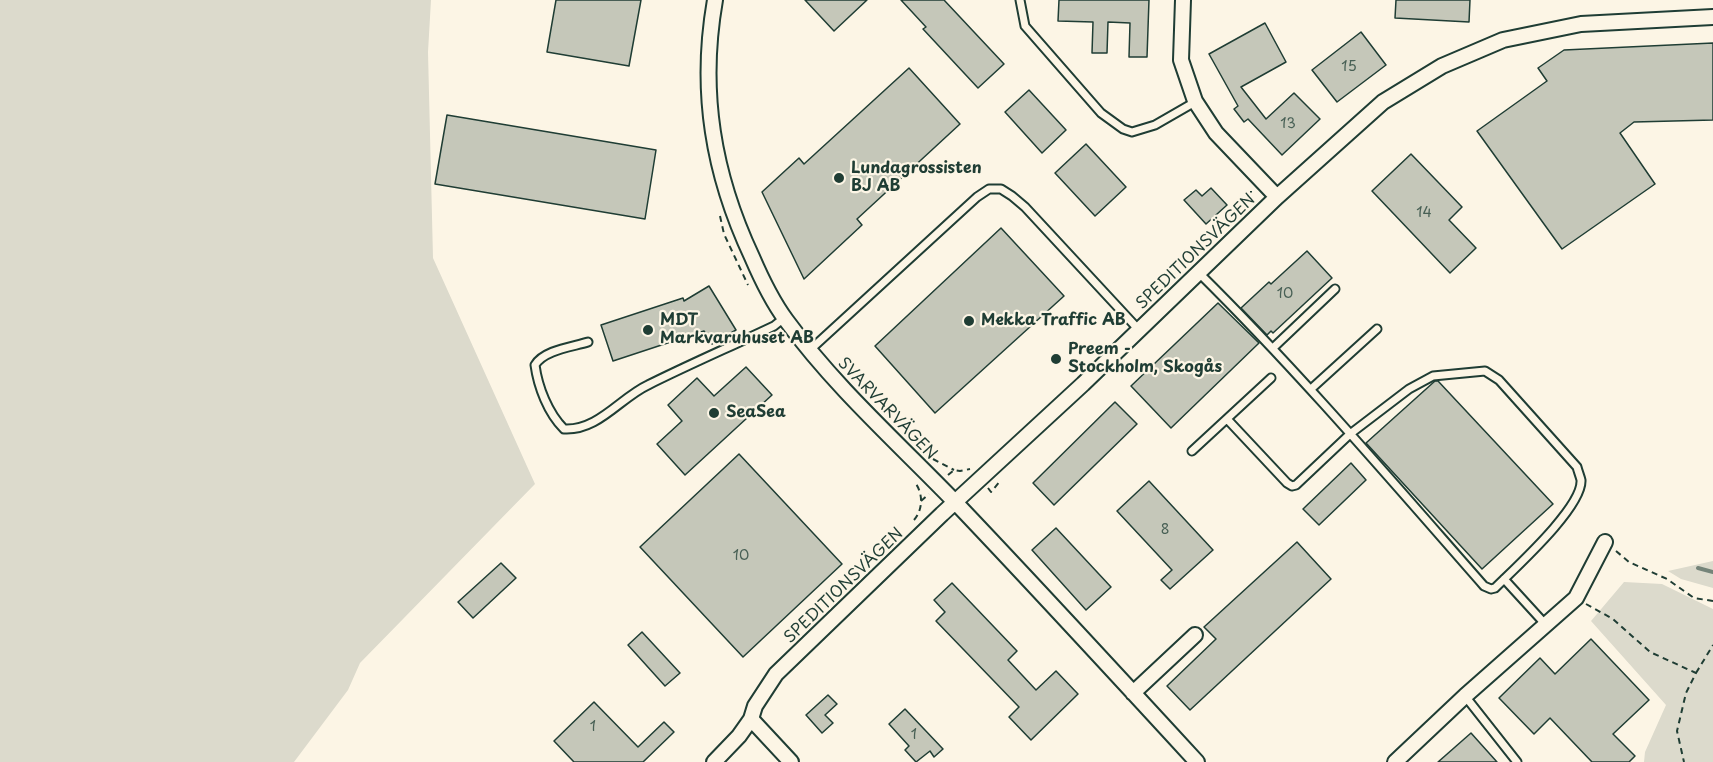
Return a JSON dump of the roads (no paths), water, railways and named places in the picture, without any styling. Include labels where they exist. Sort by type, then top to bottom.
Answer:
[{"type":"street","name":"SVARVARVÄGEN","points":[[715,0],[708,61],[711,127],[722,179],[737,226],[758,272],[784,318],[822,366],[956,503],[1197,762]]},
{"type":"street","points":[[1183,0],[1181,60],[1195,101],[1216,133],[1277,197]]},
{"type":"street","name":"SPEDITIONSVÄGEN","points":[[714,762],[739,736],[751,719],[755,706],[781,670],[1277,197],[1383,102],[1442,66],[1503,40],[1581,24],[1713,17]]},
{"type":"street","points":[[1395,762],[1465,696],[1576,598],[1605,542]]},
{"type":"street","points":[[1133,693],[1195,635]]},
{"type":"street","points":[[751,719],[791,762]]},
{"type":"lane","points":[[1020,0],[1025,26],[1101,113],[1123,129],[1132,132],[1155,125],[1195,101]]},
{"type":"lane","points":[[810,350],[977,197],[989,189],[1000,189],[1025,207],[1140,330]]},
{"type":"lane","points":[[1199,273],[1274,348],[1311,389],[1350,434],[1484,586],[1495,588],[1551,533],[1578,492],[1581,481],[1577,466],[1499,381],[1485,371],[1433,376],[1409,389],[1350,434],[1296,485],[1292,486],[1227,419]]},
{"type":"lane","points":[[1274,348],[1335,289]]},
{"type":"lane","points":[[588,342],[538,359],[535,365],[544,396],[552,413],[564,429],[574,430],[604,416],[645,386],[774,326],[784,318]]},
{"type":"lane","points":[[1311,389],[1377,329]]},
{"type":"lane","points":[[1192,451],[1271,378]]},
{"type":"lane","points":[[1504,579],[1546,624]]},
{"type":"lane","points":[[1465,696],[1516,762]]},
{"type":"waterway","points":[[1698,568],[1713,572]]},
{"type":"place","name":"Lundagrossisten BJ AB","points":[[839,178]]},
{"type":"place","name":"Mekka Traffic AB","points":[[969,321]]},
{"type":"place","name":"MDT Markvaruhuset AB","points":[[648,330]]},
{"type":"place","name":"Preem - Stockholm, Skogås","points":[[1056,359]]},
{"type":"place","name":"SeaSea","points":[[714,413]]}]
